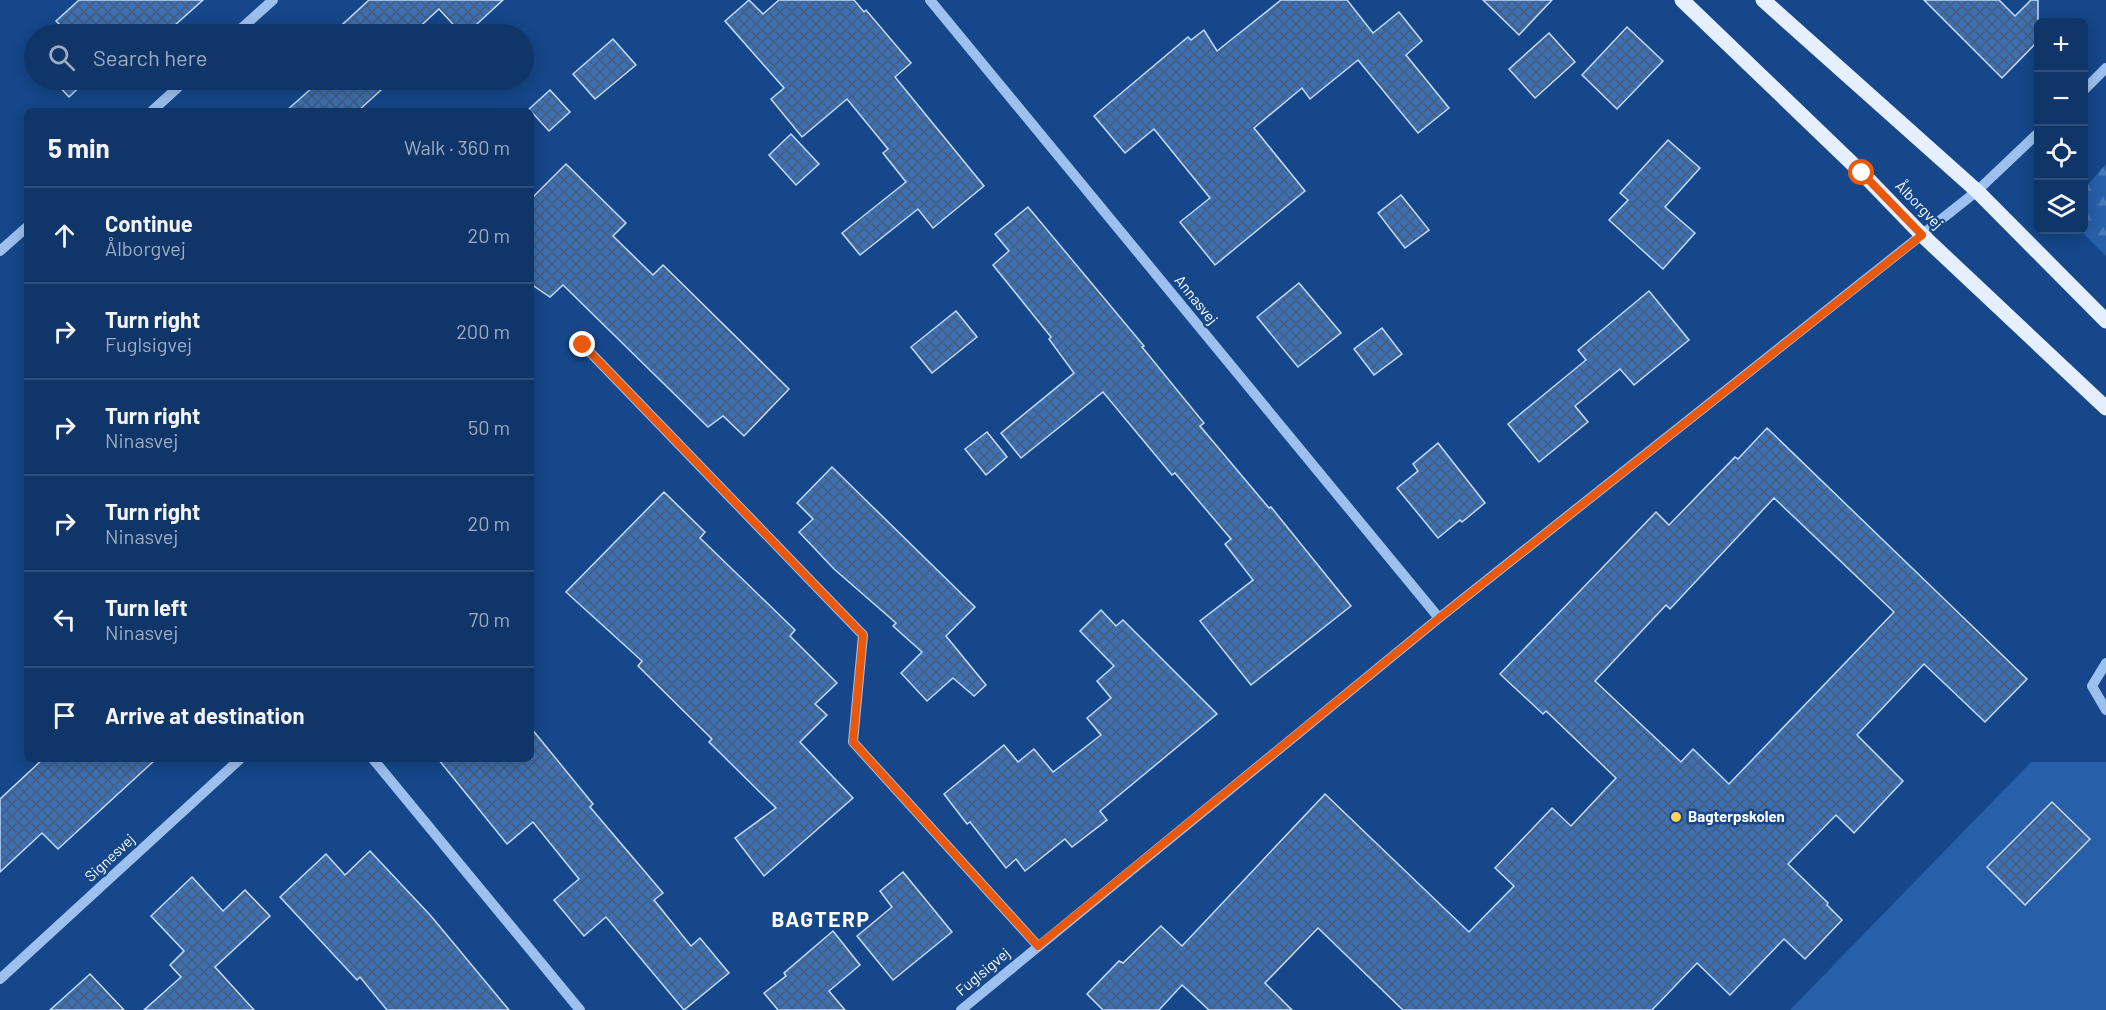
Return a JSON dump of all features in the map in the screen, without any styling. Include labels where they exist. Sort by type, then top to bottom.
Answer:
[{"type":"main road","name":"Ålborgvej","points":[[1682,0],[1862,173],[1922,235],[2106,408]]},
{"type":"main road","points":[[1763,0],[1977,191],[2106,321]]},
{"type":"street","points":[[246,24],[273,0]]},
{"type":"street","name":"Annasvej","points":[[930,0],[1439,618]]},
{"type":"street","points":[[2088,86],[2106,68]]},
{"type":"street","points":[[155,108],[175,90]]},
{"type":"street","name":"Fuglsigvej","points":[[961,1010],[1439,618],[1977,191],[2034,137]]},
{"type":"street","points":[[0,252],[24,230]]},
{"type":"street","points":[[583,345],[863,635],[853,742],[1038,946]]},
{"type":"street","points":[[2106,663],[2092,686],[2106,710]]},
{"type":"street","name":"Signesvej","points":[[0,980],[237,762]]},
{"type":"street","points":[[375,762],[580,1010]]},
{"type":"green space","points":[[2106,164],[2106,256],[2084,234],[2088,234],[2088,184]]},
{"type":"green space","points":[[2031,762],[2106,762],[2106,1010],[1790,1010]]},
{"type":"building","points":[[79,0],[203,0],[176,24],[59,24],[56,21]]},
{"type":"building","points":[[369,0],[503,0],[477,24],[453,24],[439,9],[423,24],[343,24]]},
{"type":"building","points":[[749,0],[763,14],[779,0],[854,0],[864,12],[866,10],[911,63],[895,77],[984,186],[933,228],[918,209],[860,255],[842,233],[906,182],[883,153],[888,149],[847,99],[802,137],[771,99],[784,88],[725,21]]},
{"type":"building","points":[[1281,0],[1347,0],[1373,33],[1399,12],[1422,41],[1406,55],[1449,108],[1418,133],[1358,60],[1310,99],[1302,88],[1254,128],[1305,191],[1215,265],[1180,222],[1210,198],[1154,129],[1125,153],[1094,116],[1188,37],[1191,40],[1204,30],[1217,51]]},
{"type":"building","points":[[1483,0],[1552,0],[1519,35]]},
{"type":"building","points":[[1924,0],[1999,0],[2015,16],[2031,0],[2038,0],[2038,18],[2034,18],[2034,45],[2002,78]]},
{"type":"building","points":[[1627,27],[1663,61],[1617,109],[1582,75]]},
{"type":"building","points":[[1549,33],[1575,62],[1535,98],[1509,69]]},
{"type":"building","points":[[613,39],[636,65],[595,99],[573,74]]},
{"type":"building","points":[[62,90],[76,90],[69,97]]},
{"type":"building","points":[[310,90],[381,90],[361,108],[289,108]]},
{"type":"building","points":[[550,90],[570,112],[549,131],[534,114],[534,108],[530,108]]},
{"type":"building","points":[[791,134],[819,164],[796,185],[769,155]]},
{"type":"building","points":[[1668,140],[1700,168],[1665,207],[1695,233],[1663,269],[1609,220],[1628,200],[1620,193]]},
{"type":"building","points":[[566,164],[626,223],[613,236],[653,275],[663,265],[789,389],[744,436],[723,416],[708,427],[563,285],[550,297],[534,286],[534,196]]},
{"type":"building","points":[[1401,195],[1429,230],[1405,248],[1378,213]]},
{"type":"building","points":[[1028,207],[1144,346],[1142,347],[1204,423],[1200,426],[1269,508],[1271,507],[1351,606],[1251,685],[1200,621],[1253,580],[1225,544],[1231,539],[1175,473],[1172,475],[1103,392],[1021,458],[1001,433],[1074,373],[1049,339],[1051,337],[993,265],[1009,251],[995,234]]},
{"type":"building","points":[[1299,283],[1341,333],[1298,367],[1257,317]]},
{"type":"building","points":[[1649,291],[1689,340],[1634,385],[1620,369],[1575,406],[1588,422],[1539,462],[1508,424],[1586,360],[1578,350]]},
{"type":"building","points":[[956,311],[977,337],[932,373],[911,347]]},
{"type":"building","points":[[1382,328],[1402,354],[1374,375],[1354,349]]},
{"type":"building","points":[[1767,428],[2027,679],[1985,722],[1924,664],[1857,735],[1903,781],[1854,833],[1836,815],[1788,864],[1842,920],[1805,959],[1784,939],[1730,995],[1697,963],[1652,1010],[1403,1010],[1318,928],[1265,983],[1292,1010],[1209,1010],[1182,985],[1159,1010],[1103,1010],[1087,994],[1119,961],[1123,963],[1161,926],[1182,946],[1325,794],[1469,932],[1514,886],[1495,868],[1552,808],[1571,826],[1616,778],[1546,711],[1543,714],[1500,674],[1656,512],[1669,525],[1735,457],[1738,459]],"holes":[[[1774,498],[1894,612],[1729,784],[1693,749],[1681,762],[1595,681],[1666,605],[1670,609]]]},
{"type":"building","points":[[987,432],[1007,457],[986,475],[965,449]]},
{"type":"building","points":[[1438,443],[1485,503],[1438,538],[1397,488],[1418,471],[1413,464]]},
{"type":"building","points":[[832,467],[975,607],[946,636],[986,685],[974,696],[953,678],[927,701],[901,673],[922,652],[893,626],[896,623],[834,569],[799,532],[813,519],[797,503]]},
{"type":"building","points":[[664,492],[705,532],[700,538],[795,630],[790,636],[837,683],[815,704],[827,715],[800,742],[853,798],[764,876],[735,838],[776,808],[709,742],[712,739],[638,666],[642,661],[566,592]]},
{"type":"building","points":[[1101,610],[1116,626],[1123,620],[1217,714],[1100,811],[1107,820],[1072,847],[1065,839],[1025,871],[1016,859],[1006,868],[970,822],[967,824],[944,794],[1004,745],[1018,762],[1034,749],[1053,772],[1101,735],[1087,718],[1111,698],[1097,681],[1114,666],[1080,631]]},
{"type":"building","points":[[534,732],[593,804],[590,807],[663,893],[654,900],[691,946],[700,938],[729,973],[684,1010],[606,917],[584,936],[554,900],[579,879],[533,822],[507,844],[440,762],[534,762]]},
{"type":"building","points":[[40,762],[153,762],[58,849],[42,833],[0,872],[0,799]]},
{"type":"building","points":[[2052,802],[2090,839],[2025,905],[1987,867]]},
{"type":"building","points":[[370,851],[431,916],[509,1010],[387,1010],[360,977],[357,980],[280,897],[326,854],[345,875]]},
{"type":"building","points":[[903,872],[952,932],[893,980],[857,936],[892,907],[880,891]]},
{"type":"building","points":[[192,877],[223,911],[245,890],[270,916],[215,967],[254,1010],[144,1010],[181,977],[170,965],[184,951],[151,916]]},
{"type":"building","points":[[833,931],[860,965],[829,991],[845,1010],[778,1010],[764,993],[786,976],[784,973]]},
{"type":"building","points":[[90,974],[124,1010],[50,1010]]},
{"type":"place","name":"Bagterpskolen","points":[[1676,817]]},
{"type":"district","name":"BAGTERP","points":[[821,920]]},
{"type":"route","points":[[583,345],[863,635],[853,742],[1038,946],[1439,618],[1922,235],[1862,173]]}]
